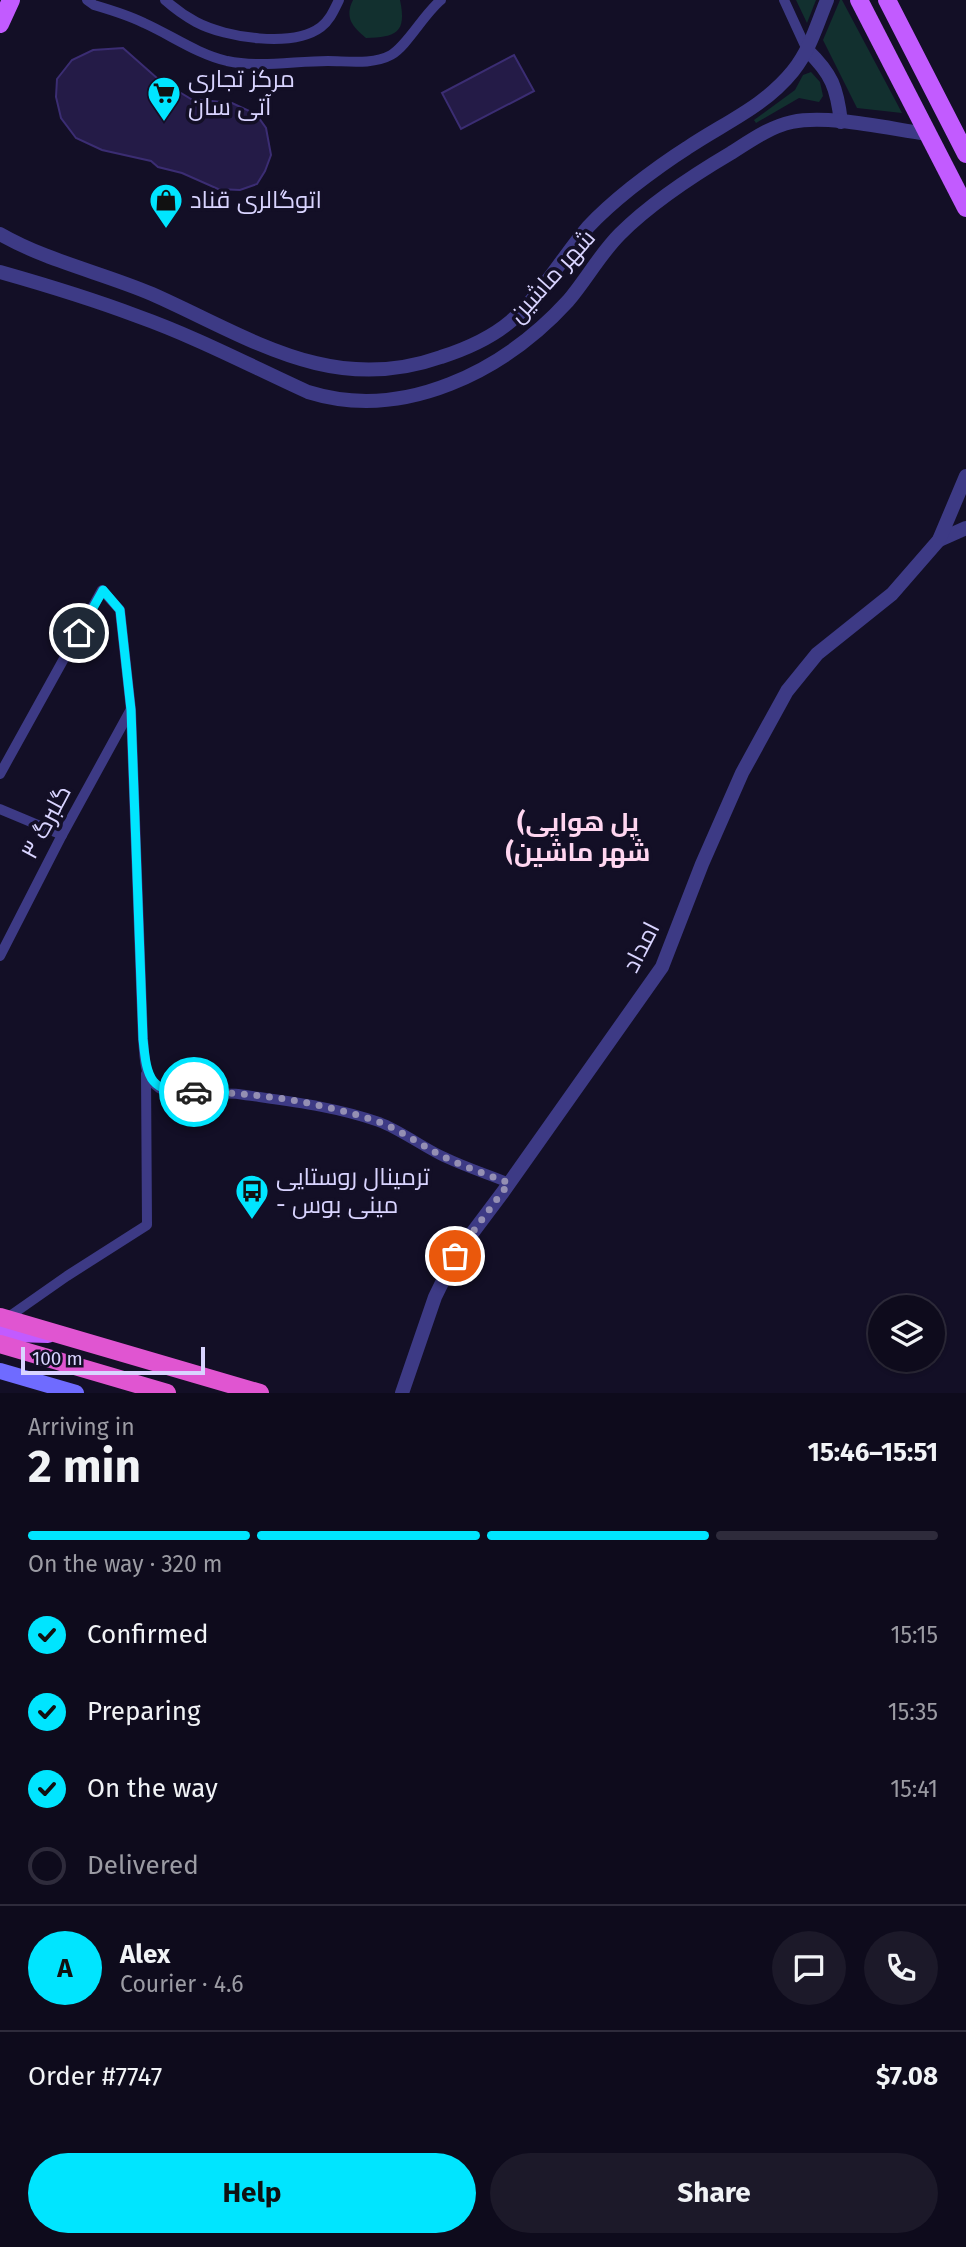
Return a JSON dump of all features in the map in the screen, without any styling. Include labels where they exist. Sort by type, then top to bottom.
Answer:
[{"type":"highway","points":[[2,1321],[59,1334],[260,1393]]},
{"type":"highway","points":[[0,1344],[127,1388],[166,1393]]},
{"type":"main road","points":[[0,24],[11,0]]},
{"type":"main road","points":[[859,0],[966,208]]},
{"type":"main road","points":[[887,0],[966,154]]},
{"type":"main road","points":[[0,1371],[76,1393]]},
{"type":"street","points":[[88,0],[94,5],[142,22],[193,48],[225,60],[287,65],[318,61],[368,61],[392,55],[440,0]]},
{"type":"street","points":[[165,0],[197,23],[234,34],[292,39],[309,34],[324,25],[339,0]]},
{"type":"street","points":[[784,0],[807,50],[833,79],[841,122]]},
{"type":"street","name":"شهر ماشین","points":[[0,234],[152,295],[275,352],[303,362],[354,371],[383,371],[419,365],[484,340],[511,321],[537,294],[589,226],[607,208],[687,147],[760,104],[794,70],[807,50],[827,0]]},
{"type":"street","name":"شهر ماشین","points":[[0,272],[138,316],[186,335],[308,392],[326,397],[372,401],[400,398],[430,391],[460,379],[517,348],[568,300],[617,237],[639,216],[720,159],[775,127],[793,121],[841,122],[928,134]]},
{"type":"street","points":[[939,540],[966,476]]},
{"type":"street","points":[[939,540],[966,528]]},
{"type":"street","name":"امداد","points":[[402,1393],[435,1297],[455,1256],[662,967],[702,864],[742,773],[787,691],[817,654],[892,594],[939,540]]},
{"type":"street","points":[[0,774],[4,760],[103,590],[120,610],[131,710],[146,1071],[147,1225],[2,1321]]},
{"type":"street","name":"گلبرگ ۳","points":[[0,956],[62,835],[131,710]]},
{"type":"street","points":[[0,809],[62,835]]},
{"type":"street","points":[[146,1071],[160,1089],[174,1093],[221,1092],[304,1103],[382,1123],[443,1156],[509,1183]]},
{"type":"green space","points":[[353,0],[400,0],[402,20],[397,31],[385,36],[366,38],[351,22],[349,12]]},
{"type":"green space","points":[[796,0],[816,0],[807,23]]},
{"type":"green space","points":[[840,0],[902,113],[857,108],[823,40]]},
{"type":"green space","points":[[811,72],[820,82],[823,96],[819,102],[799,98],[756,123],[754,120],[795,90],[803,75]]},
{"type":"building","name":"مرکز تجاری آتی سان","points":[[123,48],[158,79],[191,99],[232,103],[256,114],[266,128],[271,155],[257,184],[240,190],[218,189],[182,173],[158,167],[151,161],[102,150],[76,138],[61,118],[56,97],[57,79],[72,60],[93,50]]},
{"type":"building","points":[[514,55],[534,91],[461,129],[442,93]]},
{"type":"way so far","points":[[194,1092],[221,1092],[304,1103],[344,1112],[382,1123],[443,1156],[509,1183],[455,1256]]},
{"type":"place","name":"مرکز تجاری آتی سان","points":[[164,123]]},
{"type":"place","name":"اتوگالری قناد","points":[[166,230]]},
{"type":"place","name":"ترمینال روستایی - مینی بوس","points":[[252,1221]]},
{"type":"district","name":"(پل هوایی (شهر ماشین","points":[[578,837]]},
{"type":"route","points":[[79,633],[103,590],[120,610],[131,710],[146,1071],[160,1089],[174,1093],[194,1092]]}]
